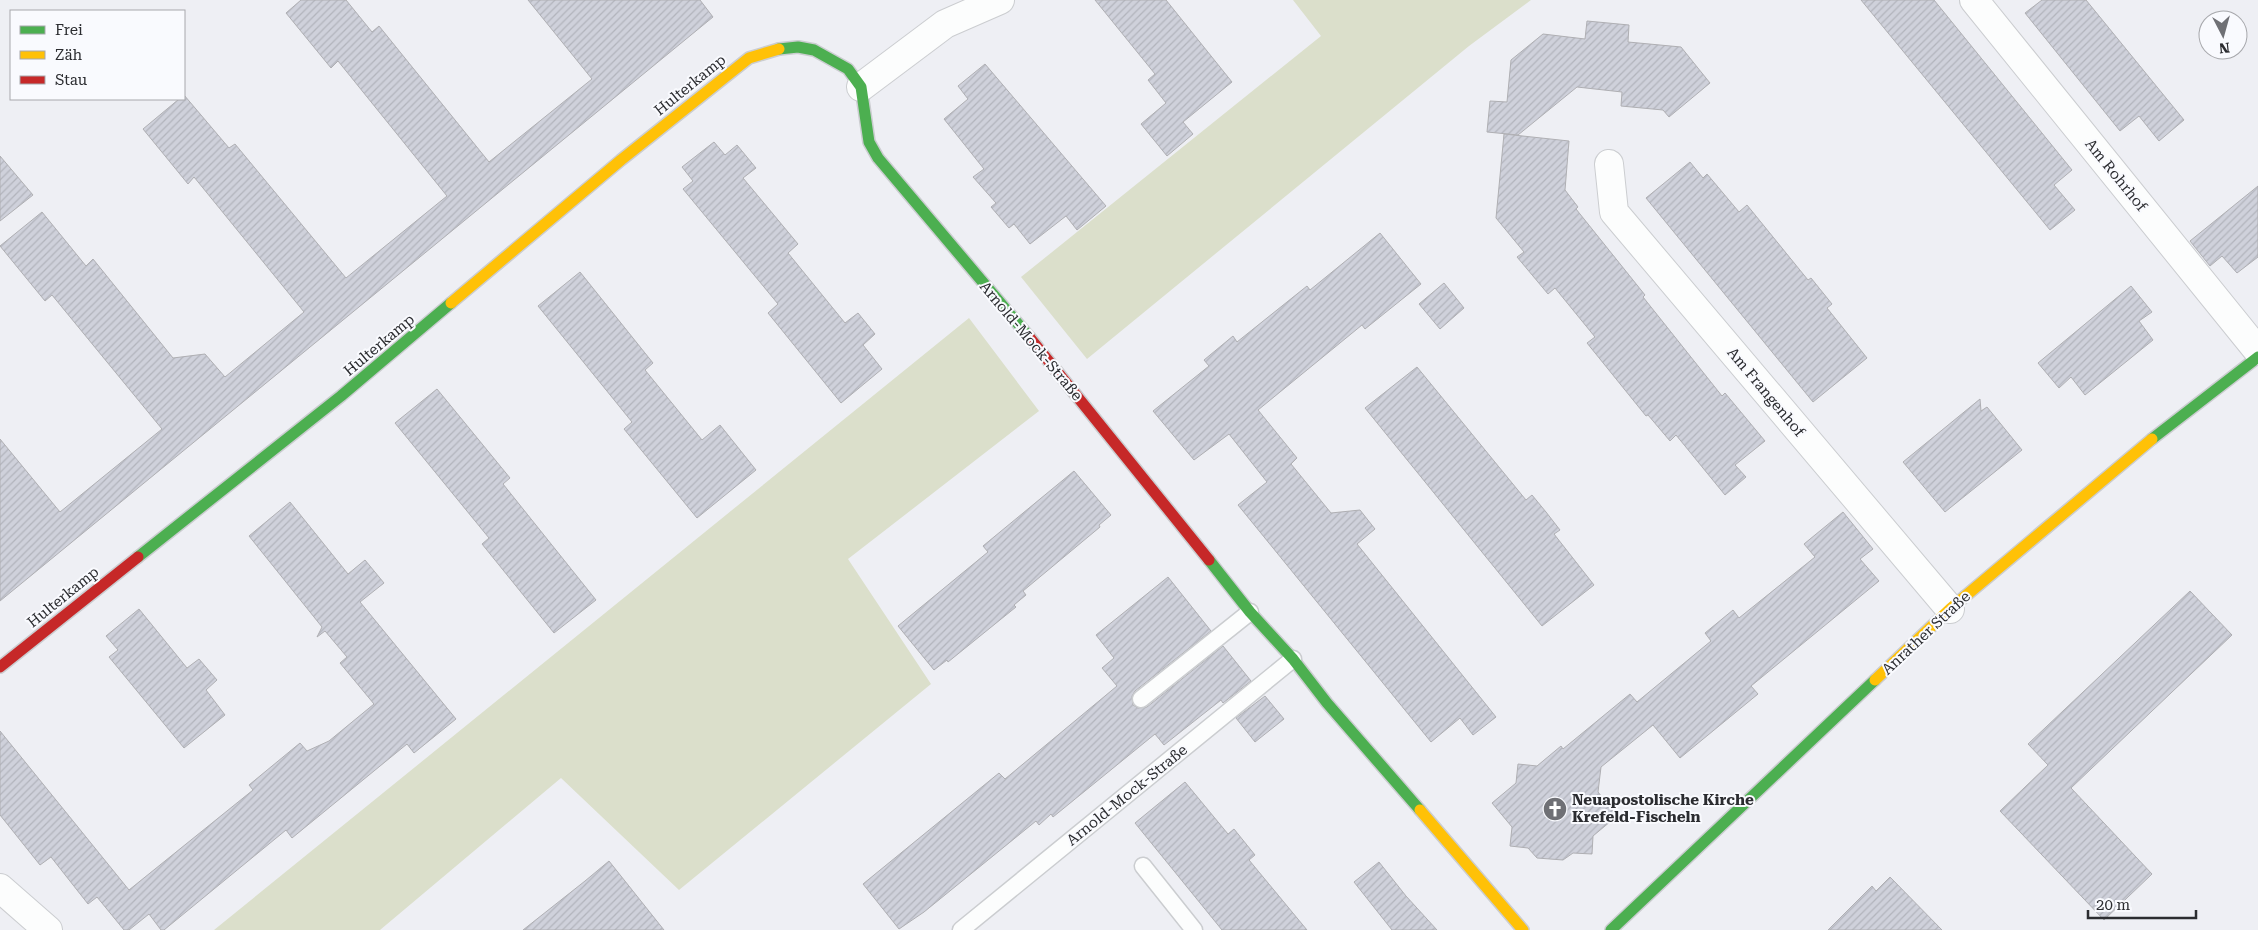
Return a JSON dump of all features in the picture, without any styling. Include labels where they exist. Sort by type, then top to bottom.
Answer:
[{"type":"street","name":"Am Rohrhof","points":[[1974,0],[2258,351]]},
{"type":"street","points":[[861,87],[945,24],[991,2]]},
{"type":"street","name":"Hulterkamp","points":[[0,667],[341,396],[749,58],[776,49],[798,47],[814,50],[848,70],[861,87]]},
{"type":"street","name":"Arnold-Mock-Straße","points":[[861,87],[869,142],[878,158],[1045,356],[1250,612],[1293,659],[1327,703],[1524,930]]},
{"type":"street","name":"Am Frangenhof","points":[[1609,164],[1614,212],[1950,609]]},
{"type":"street","name":"Anrather Straße","points":[[1611,930],[1950,609],[2181,414],[2258,357]]},
{"type":"street","points":[[0,888],[48,930]]},
{"type":"lane","points":[[1141,699],[1250,612]]},
{"type":"lane","name":"Arnold-Mock-Straße","points":[[961,930],[1293,659]]},
{"type":"lane","points":[[1143,866],[1194,930]]},
{"type":"green space","points":[[1293,0],[1531,0],[1469,46],[1087,359],[1021,277],[1321,36]]},
{"type":"green space","points":[[969,318],[1039,411],[848,559],[931,684],[679,890],[561,778],[380,930],[214,930]]},
{"type":"building","points":[[301,0],[346,0],[372,32],[379,26],[489,162],[592,79],[528,0],[700,0],[713,17],[0,601],[0,439],[60,512],[162,429],[52,295],[45,301],[0,246],[42,212],[86,266],[93,259],[173,358],[205,354],[225,377],[304,312],[194,177],[188,184],[143,129],[178,100],[185,100],[185,96],[229,148],[235,144],[346,278],[447,196],[338,61],[331,68],[286,13]]},
{"type":"building","points":[[1095,0],[1166,0],[1232,82],[1183,122],[1193,134],[1167,156],[1141,124],[1166,103],[1148,80],[1155,74]]},
{"type":"building","points":[[1861,0],[1934,0],[2072,170],[2054,185],[2075,210],[2050,230]]},
{"type":"building","points":[[2042,0],[2086,0],[2184,120],[2159,141],[2139,116],[2120,131],[2025,13]]},
{"type":"building","points":[[1587,21],[1629,25],[1628,42],[1681,47],[1710,83],[1669,117],[1663,110],[1621,106],[1622,92],[1577,87],[1518,135],[1487,132],[1490,101],[1507,102],[1511,60],[1543,34],[1585,39]]},
{"type":"building","points":[[985,64],[1106,206],[1077,230],[1066,216],[1030,244],[1014,224],[1009,228],[991,207],[996,203],[973,177],[984,169],[944,119],[968,99],[958,86]]},
{"type":"building","points":[[1504,134],[1569,141],[1565,190],[1578,207],[1576,209],[1722,396],[1725,393],[1765,441],[1735,465],[1746,477],[1725,495],[1676,435],[1670,441],[1648,415],[1646,416],[1587,343],[1595,337],[1555,288],[1548,294],[1517,257],[1524,252],[1496,218]]},
{"type":"building","points":[[714,142],[725,155],[737,145],[756,168],[743,178],[798,244],[788,253],[845,323],[858,313],[875,334],[863,345],[882,369],[841,403],[768,313],[778,304],[683,189],[693,181],[682,167]]},
{"type":"building","points":[[0,156],[33,195],[0,221]]},
{"type":"building","points":[[1690,162],[1703,178],[1707,174],[1739,212],[1747,205],[1808,280],[1811,278],[1832,304],[1827,308],[1867,358],[1813,402],[1646,198]]},
{"type":"building","points":[[2258,186],[2258,257],[2237,273],[2222,256],[2210,266],[2190,241]]},
{"type":"building","points":[[1380,233],[1421,284],[1365,329],[1362,325],[1258,410],[1297,458],[1291,464],[1331,513],[1360,510],[1375,529],[1357,544],[1496,717],[1473,735],[1460,718],[1431,742],[1238,505],[1267,482],[1229,434],[1194,460],[1153,411],[1209,366],[1204,360],[1233,336],[1237,342],[1307,286],[1310,290]]},
{"type":"building","points":[[580,272],[653,363],[645,370],[702,440],[720,425],[756,470],[697,518],[624,429],[632,422],[538,306]]},
{"type":"building","points":[[1444,283],[1464,308],[1440,329],[1419,304]]},
{"type":"building","points":[[2131,286],[2152,312],[2139,321],[2153,340],[2085,395],[2071,377],[2059,388],[2038,363]]},
{"type":"building","points":[[1417,367],[1526,500],[1532,495],[1546,512],[1560,530],[1554,534],[1594,585],[1542,626],[1365,408]]},
{"type":"building","points":[[437,389],[510,478],[503,484],[596,600],[554,633],[482,544],[489,538],[395,423]]},
{"type":"building","points":[[1980,399],[1981,411],[1987,407],[2022,450],[1945,512],[1903,462]]},
{"type":"building","points":[[1074,471],[1111,515],[1099,525],[1100,527],[1023,591],[1026,595],[1014,605],[1016,607],[948,662],[947,660],[934,670],[898,626],[988,552],[983,546]]},
{"type":"building","points":[[290,502],[348,574],[365,560],[384,583],[360,602],[456,719],[414,753],[407,744],[292,838],[286,830],[164,930],[161,930],[149,914],[129,930],[124,930],[97,897],[88,904],[51,857],[40,865],[0,815],[0,731],[129,890],[253,790],[249,785],[300,743],[307,751],[329,741],[374,704],[340,663],[347,657],[325,631],[317,637],[322,627],[249,536]]},
{"type":"building","points":[[1843,512],[1873,549],[1860,559],[1879,581],[1751,686],[1758,694],[1680,758],[1653,725],[1601,767],[1598,792],[1617,816],[1593,836],[1592,854],[1573,853],[1563,860],[1537,858],[1528,848],[1510,846],[1512,827],[1492,803],[1516,783],[1518,764],[1537,766],[1561,746],[1563,749],[1630,694],[1637,702],[1711,641],[1705,633],[1733,610],[1739,618],[1815,557],[1804,544]]},
{"type":"building","points":[[1168,577],[1211,631],[1135,691],[1132,696],[1133,705],[1138,708],[1147,707],[1223,646],[1251,681],[1223,703],[1221,700],[1164,745],[1155,734],[1053,817],[1051,814],[1039,825],[1036,821],[924,912],[899,929],[863,884],[999,773],[1005,779],[1117,686],[1102,668],[1114,658],[1096,635]]},
{"type":"building","points":[[2190,591],[2232,635],[2071,788],[2152,874],[2104,920],[2000,811],[2048,765],[2028,744]]},
{"type":"building","points":[[139,609],[187,668],[199,659],[217,680],[206,690],[225,715],[184,748],[109,657],[118,650],[106,636]]},
{"type":"building","points":[[1265,696],[1284,719],[1255,742],[1236,718]]},
{"type":"building","points":[[1185,782],[1228,834],[1234,829],[1255,855],[1249,860],[1307,930],[1222,930],[1135,823]]},
{"type":"building","points":[[609,861],[664,930],[523,930],[585,881]]},
{"type":"building","points":[[1379,862],[1406,896],[1437,930],[1392,930],[1354,882]]},
{"type":"building","points":[[1890,877],[1942,930],[1828,930],[1872,886],[1876,891]]},
{"type":"traffic: fast","points":[[779,49],[798,47],[814,50],[848,69],[861,87],[869,142],[878,158],[1030,338]]},
{"type":"traffic: fast","points":[[138,557],[341,396],[451,303]]},
{"type":"traffic: fast","points":[[2152,439],[2258,357]]},
{"type":"traffic: fast","points":[[1209,560],[1250,612],[1293,659],[1327,703],[1420,810]]},
{"type":"traffic: fast","points":[[1611,930],[1875,680]]},
{"type":"traffic: slow","points":[[451,303],[621,160],[749,58],[779,49]]},
{"type":"traffic: slow","points":[[1875,680],[1950,609],[2152,439]]},
{"type":"traffic: slow","points":[[1420,810],[1523,930]]},
{"type":"traffic: jam","points":[[1030,338],[1209,560]]},
{"type":"traffic: jam","points":[[0,667],[138,557]]},
{"type":"place","name":"Neuapostolische Kirche Krefeld-Fischeln","points":[[1555,809]]}]
